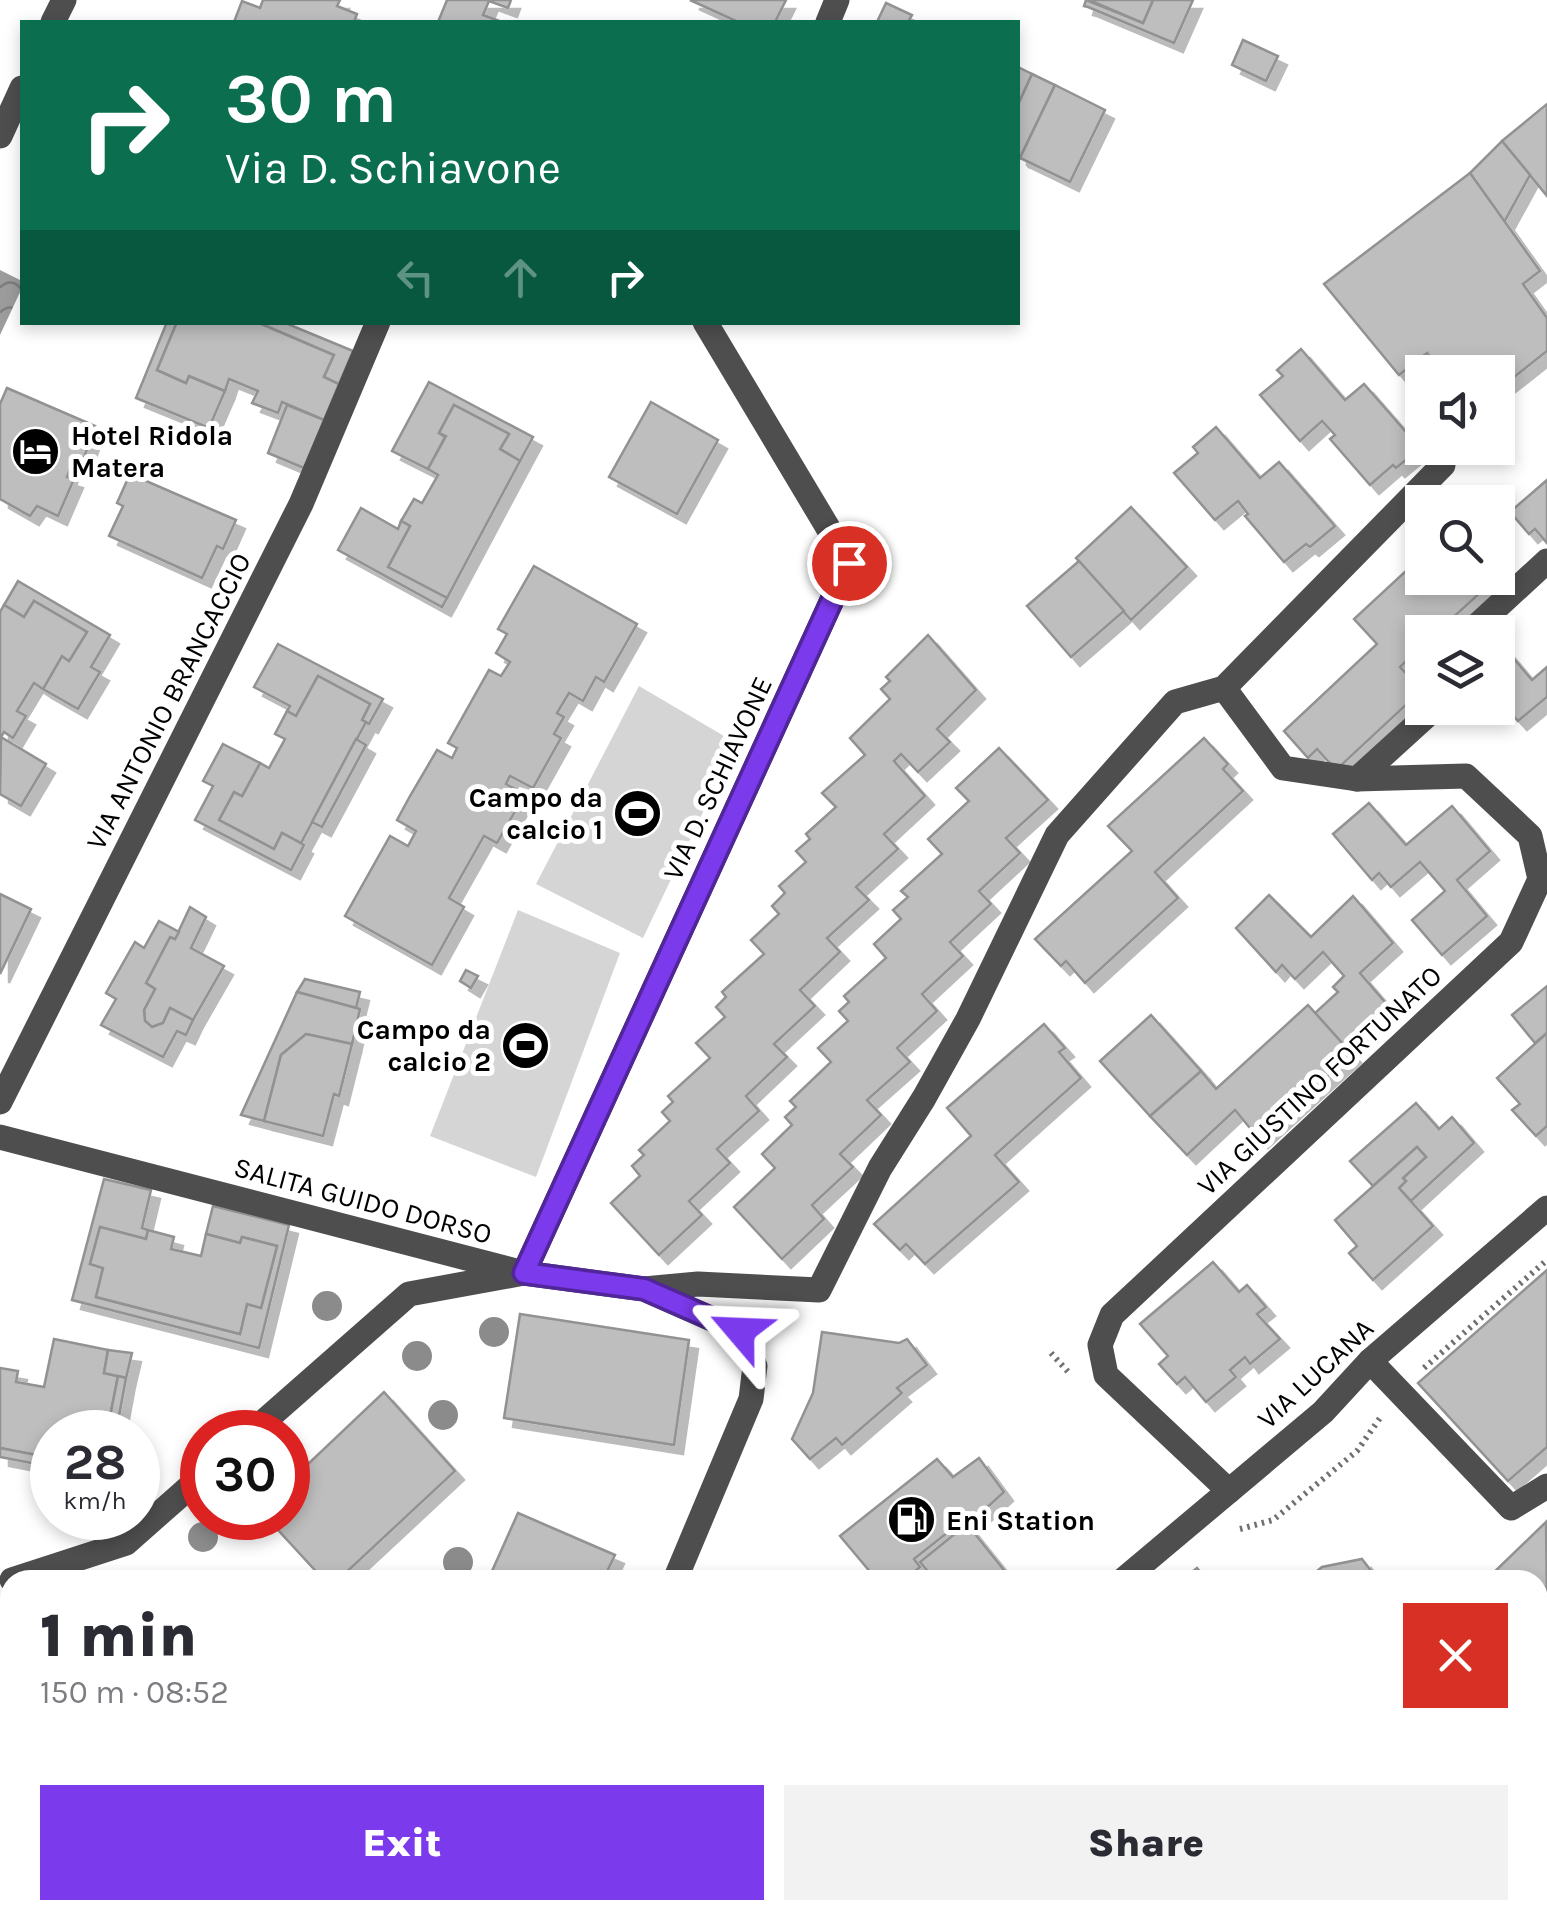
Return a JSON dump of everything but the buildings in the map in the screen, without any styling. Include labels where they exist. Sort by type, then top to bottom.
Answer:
[{"type":"street","points":[[0,136],[20,93]]},
{"type":"street","name":"VIA ANTONIO BRANCACCIO","points":[[0,1102],[301,504],[377,325]]},
{"type":"street","name":"VIA D. SCHIAVONE","points":[[524,1273],[849,563],[707,325]]},
{"type":"street","points":[[644,1289],[698,1284],[819,1290],[880,1168],[968,1020],[1056,835],[1175,702],[1224,688],[1443,465]]},
{"type":"street","points":[[1488,615],[1547,561]]},
{"type":"street","name":"VIA GIUSTINO FORTUNATO","points":[[1224,688],[1283,768],[1357,780],[1466,776],[1530,836],[1540,879],[1510,942],[1112,1315],[1100,1346],[1106,1375],[1229,1491]]},
{"type":"street","points":[[1357,780],[1417,725]]},
{"type":"street","name":"SALITA GUIDO DORSO","points":[[0,1137],[524,1273],[644,1289],[740,1331],[755,1366],[751,1399],[679,1570]]},
{"type":"street","name":"VIA LUCANA","points":[[1135,1570],[1323,1412],[1370,1361],[1547,1208]]},
{"type":"street","points":[[277,1410],[409,1294],[524,1273]]},
{"type":"street","points":[[1370,1361],[1511,1508],[1547,1486]]},
{"type":"street","points":[[42,1570],[126,1543],[180,1495]]},
{"type":"path","points":[[1226,1539],[1239,1529],[1273,1520],[1357,1451],[1398,1391],[1547,1260]]},
{"type":"shaded area","name":"Campo da calcio 1","points":[[639,686],[736,743],[643,938],[536,884]]},
{"type":"shaded area","name":"Campo da calcio 2","points":[[518,910],[620,953],[536,1177],[430,1136]]},
{"type":"water","points":[[0,270],[20,280],[20,292],[0,335]]},
{"type":"place","name":"Hotel Ridola Matera","points":[[36,451]]},
{"type":"place","name":"Campo da calcio 1","points":[[638,813]]},
{"type":"place","name":"Campo da calcio 2","points":[[526,1045]]},
{"type":"place","name":"Eni Station","points":[[911,1520]]},
{"type":"route","points":[[740,1331],[644,1289],[524,1273],[849,563]]}]
